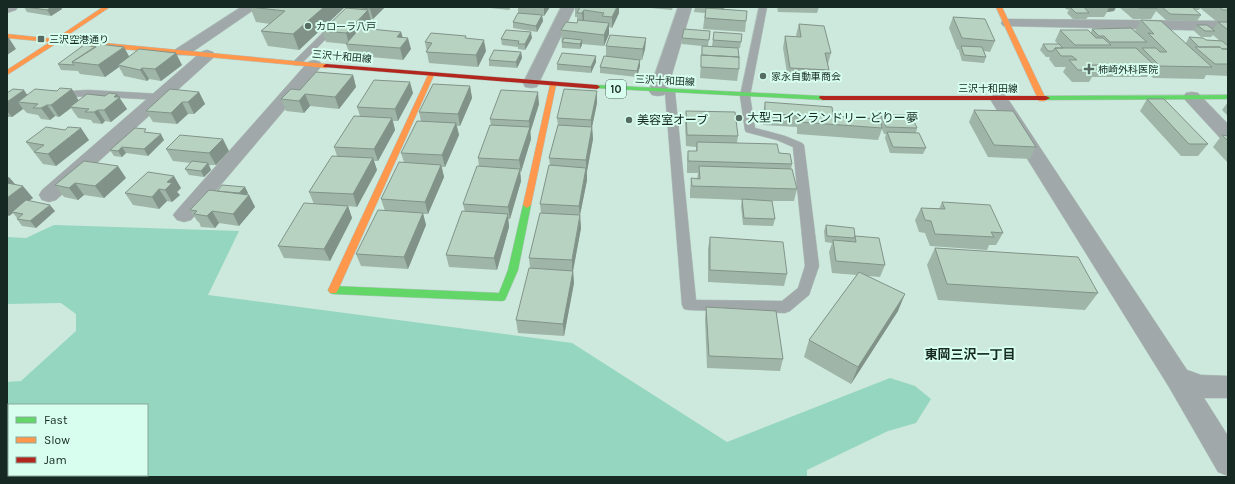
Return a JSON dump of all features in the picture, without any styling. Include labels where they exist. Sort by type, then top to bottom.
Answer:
[{"type":"main road","points":[[7,73],[107,7]]},
{"type":"main road","points":[[999,7],[1008,23],[1042,99]]},
{"type":"main road","name":"三沢十和田線","points":[[7,36],[430,75],[664,92],[745,96],[867,99],[1228,97]]},
{"type":"main road","points":[[430,75],[333,290],[502,297],[513,270],[553,85]]},
{"type":"street","points":[[7,9],[11,7]]},
{"type":"street","points":[[182,52],[251,7]]},
{"type":"street","points":[[531,83],[568,7]]},
{"type":"street","points":[[664,92],[685,7]]},
{"type":"street","points":[[1008,23],[1228,26]]},
{"type":"street","points":[[49,195],[207,55]]},
{"type":"street","points":[[184,215],[305,64]]},
{"type":"street","points":[[1192,97],[1228,135]]},
{"type":"street","points":[[999,99],[1178,379],[1228,462]]},
{"type":"street","points":[[1178,379],[1201,386],[1228,387]]},
{"type":"lane","points":[[305,64],[354,7]]},
{"type":"lane","points":[[664,92],[689,305],[786,307],[804,291],[812,266],[798,145],[780,138],[750,130],[745,96],[763,7]]},
{"type":"lane","points":[[52,95],[88,93],[160,97]]},
{"type":"green space","points":[[54,225],[239,231],[208,295],[572,343],[727,442],[890,378],[915,386],[931,399],[916,423],[888,431],[807,470],[807,477],[7,477],[7,382],[21,381],[76,331],[76,314],[61,303],[7,304],[7,237],[26,238]]},
{"type":"building","points":[[26,7],[52,7],[47,10]]},
{"type":"building","points":[[250,7],[324,7],[293,34],[261,31],[285,11]]},
{"type":"building","points":[[355,7],[371,7],[370,9]]},
{"type":"building","points":[[580,7],[617,7],[612,17],[602,16],[604,13],[584,10],[582,13],[577,13]]},
{"type":"building","points":[[1070,7],[1084,7],[1089,13],[1076,13]]},
{"type":"building","points":[[1138,7],[1157,7],[1158,8],[1139,8]]},
{"type":"building","points":[[1162,7],[1192,7],[1201,15],[1170,14]]},
{"type":"building","points":[[1219,7],[1228,7],[1228,10],[1223,10]]},
{"type":"building","points":[[346,8],[368,10],[346,33],[322,31]]},
{"type":"building","points":[[706,8],[747,11],[746,21],[705,18]]},
{"type":"building","points":[[518,13],[542,15],[536,26],[513,22]]},
{"type":"building","points":[[953,17],[985,19],[995,41],[962,38]]},
{"type":"building","points":[[578,20],[609,23],[604,35],[561,30],[566,22],[577,23]]},
{"type":"building","points":[[1141,20],[1161,21],[1212,67],[1160,66],[1142,48],[1156,48],[1160,52],[1167,52],[1148,33],[1154,34]]},
{"type":"building","points":[[1218,22],[1228,22],[1228,30]]},
{"type":"building","points":[[799,24],[824,26],[831,53],[825,53],[829,70],[790,68],[785,36],[801,37]]},
{"type":"building","points":[[1197,25],[1207,25],[1215,31],[1205,31]]},
{"type":"building","points":[[360,28],[401,32],[397,37],[408,38],[400,48],[346,44]]},
{"type":"building","points":[[1131,28],[1147,42],[1110,42],[1104,36],[1099,36],[1092,29]]},
{"type":"building","points":[[684,29],[710,31],[709,40],[682,38]]},
{"type":"building","points":[[506,30],[531,32],[525,44],[518,44],[519,41],[501,39]]},
{"type":"building","points":[[1060,30],[1088,30],[1096,38],[1103,38],[1111,45],[1075,45]]},
{"type":"building","points":[[714,32],[742,34],[741,42],[713,40]]},
{"type":"building","points":[[431,33],[466,36],[465,38],[484,40],[476,55],[426,52],[432,43],[425,42]]},
{"type":"building","points":[[610,35],[646,38],[643,49],[606,46]]},
{"type":"building","points":[[1189,37],[1222,41],[1228,46],[1228,49],[1222,49],[1220,47],[1199,47]]},
{"type":"building","points":[[564,38],[582,40],[580,44],[562,42]]},
{"type":"building","points":[[99,44],[124,47],[98,65],[72,62]]},
{"type":"building","points":[[1043,44],[1059,44],[1063,48],[1055,48],[1053,51],[1048,51]]},
{"type":"building","points":[[84,45],[96,47],[72,62],[74,65],[58,64]]},
{"type":"building","points":[[702,46],[738,48],[739,57],[702,55]]},
{"type":"building","points":[[961,46],[982,47],[986,57],[964,55]]},
{"type":"building","points":[[1195,47],[1220,47],[1222,49],[1228,49],[1228,64],[1215,64]]},
{"type":"building","points":[[1055,48],[1136,48],[1154,65],[1091,65],[1096,70],[1078,70],[1069,60],[1077,60],[1072,56],[1061,56]]},
{"type":"building","points":[[139,49],[176,53],[155,69],[142,68],[140,70],[118,65]]},
{"type":"building","points":[[494,50],[521,52],[516,62],[489,60]]},
{"type":"building","points":[[562,53],[596,56],[591,67],[557,64]]},
{"type":"building","points":[[701,55],[739,57],[739,69],[701,67]]},
{"type":"building","points":[[604,56],[640,60],[637,71],[600,67]]},
{"type":"building","points":[[316,72],[353,75],[335,97],[305,94],[299,101],[281,99],[291,89],[300,90]]},
{"type":"building","points":[[374,80],[410,82],[395,109],[357,107]]},
{"type":"building","points":[[433,84],[470,86],[458,114],[419,112]]},
{"type":"building","points":[[60,88],[72,89],[51,105],[41,108],[33,108],[38,104],[18,102],[35,89],[57,91]]},
{"type":"building","points":[[13,89],[24,90],[7,102],[7,93]]},
{"type":"building","points":[[170,89],[199,92],[188,102],[182,102],[171,113],[146,111]]},
{"type":"building","points":[[564,89],[597,91],[591,120],[557,118]]},
{"type":"building","points":[[501,90],[538,92],[529,121],[490,119]]},
{"type":"building","points":[[109,93],[117,94],[114,97],[120,97],[104,110],[85,112],[89,109],[70,107],[87,94],[105,96]]},
{"type":"building","points":[[1147,99],[1164,99],[1208,144],[1189,144]]},
{"type":"building","points":[[765,102],[832,107],[833,116],[880,119],[882,128],[800,122],[799,116],[765,113]]},
{"type":"building","points":[[974,110],[1013,111],[1036,147],[994,145]]},
{"type":"building","points":[[686,111],[735,112],[738,136],[687,135]]},
{"type":"building","points":[[881,115],[911,115],[917,128],[886,127]]},
{"type":"building","points":[[354,116],[392,118],[374,149],[334,147]]},
{"type":"building","points":[[417,121],[456,123],[442,155],[401,153]]},
{"type":"building","points":[[490,125],[530,127],[519,160],[478,158]]},
{"type":"building","points":[[558,125],[592,127],[586,160],[549,158]]},
{"type":"building","points":[[46,127],[65,130],[68,127],[81,128],[48,154],[34,152],[44,145],[26,142]]},
{"type":"building","points":[[135,128],[146,129],[144,132],[161,134],[144,149],[122,147],[118,151],[110,150]]},
{"type":"building","points":[[887,132],[919,133],[926,148],[893,147]]},
{"type":"building","points":[[180,135],[223,139],[209,153],[166,149]]},
{"type":"building","points":[[1222,135],[1228,136],[1228,141]]},
{"type":"building","points":[[697,142],[777,144],[779,153],[790,154],[792,164],[688,161],[688,151],[697,151]]},
{"type":"building","points":[[332,156],[373,158],[353,194],[309,192]]},
{"type":"building","points":[[84,161],[118,166],[95,186],[75,183],[69,188],[55,185]]},
{"type":"building","points":[[192,161],[208,163],[201,171],[185,169]]},
{"type":"building","points":[[399,162],[441,165],[425,202],[381,199]]},
{"type":"building","points":[[549,165],[586,168],[579,206],[540,204]]},
{"type":"building","points":[[477,166],[520,169],[508,207],[463,204]]},
{"type":"building","points":[[699,166],[792,169],[797,189],[692,186],[691,178],[700,179]]},
{"type":"building","points":[[148,172],[174,176],[167,182],[172,183],[165,190],[159,189],[152,197],[125,193]]},
{"type":"building","points":[[7,183],[23,186],[7,198]]},
{"type":"building","points":[[222,185],[245,187],[239,193],[217,191]]},
{"type":"building","points":[[209,190],[249,195],[233,214],[212,211],[207,216],[194,214],[197,211],[190,210]]},
{"type":"building","points":[[742,199],[772,201],[775,219],[744,218]]},
{"type":"building","points":[[26,200],[50,205],[30,221],[17,219],[23,214],[12,212]]},
{"type":"building","points":[[942,202],[990,205],[1003,233],[991,232],[994,237],[935,234],[931,221],[925,220],[921,208],[945,209]]},
{"type":"building","points":[[304,203],[348,206],[324,249],[278,246]]},
{"type":"building","points":[[378,210],[423,213],[404,257],[356,254]]},
{"type":"building","points":[[462,211],[508,214],[494,258],[446,255]]},
{"type":"building","points":[[540,213],[580,215],[572,260],[529,258]]},
{"type":"building","points":[[826,225],[854,228],[855,236],[854,238],[827,236]]},
{"type":"building","points":[[855,236],[879,238],[885,265],[836,261],[833,240],[856,242]]},
{"type":"building","points":[[710,237],[783,242],[787,274],[710,270]]},
{"type":"building","points":[[935,248],[1078,257],[1098,293],[947,284]]},
{"type":"building","points":[[529,268],[573,271],[563,324],[516,320]]},
{"type":"building","points":[[859,272],[905,294],[858,367],[809,340]]},
{"type":"building","points":[[706,307],[776,311],[783,359],[709,356]]},
{"type":"traffic: fast","points":[[597,87],[823,98]]},
{"type":"traffic: fast","points":[[1046,98],[1228,97]]},
{"type":"traffic: fast","points":[[333,290],[502,297],[513,270],[527,205]]},
{"type":"traffic: slow","points":[[7,73],[107,7]]},
{"type":"traffic: slow","points":[[999,7],[1042,99]]},
{"type":"traffic: slow","points":[[7,36],[326,66]]},
{"type":"traffic: slow","points":[[333,290],[431,75]]},
{"type":"traffic: slow","points":[[527,205],[553,85]]},
{"type":"traffic: jam","points":[[326,66],[597,87]]},
{"type":"traffic: jam","points":[[823,98],[1046,98]]},
{"type":"place","name":"カローラ八戸","points":[[308,26]]},
{"type":"place","name":"三沢空港通り","points":[[41,39]]},
{"type":"place","name":"柿崎外科医院","points":[[1089,69]]},
{"type":"place","name":"家永自動車商会","points":[[763,76]]},
{"type":"place","name":"大型コインランドリー どりー夢","points":[[739,118]]},
{"type":"place","name":"美容室オーブ","points":[[629,120]]},
{"type":"district","name":"東岡三沢一丁目","points":[[970,354]]}]
